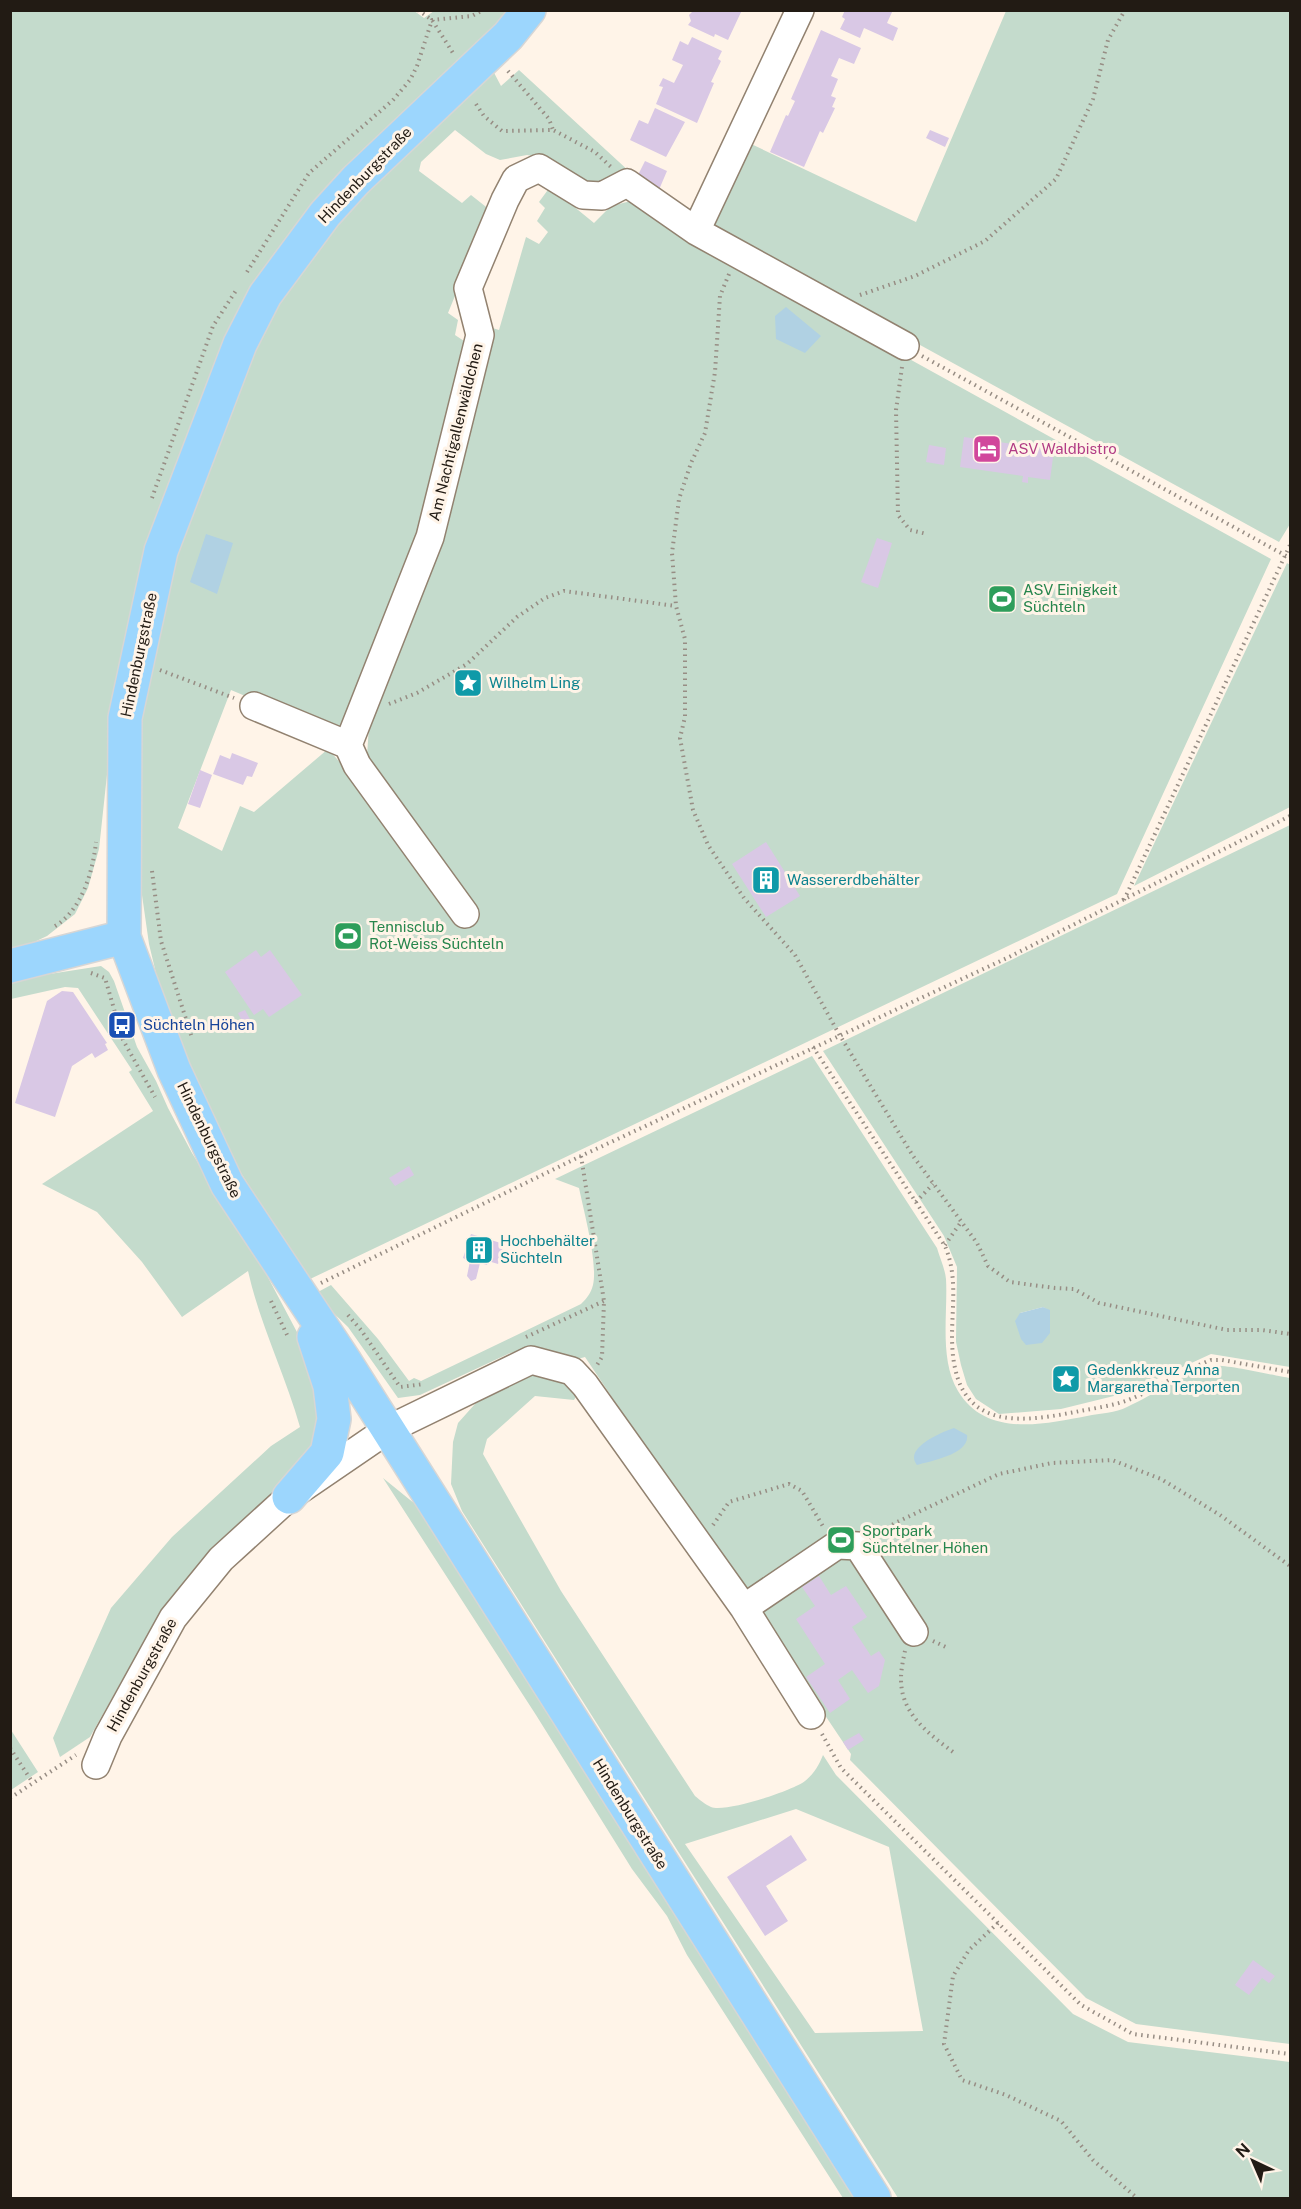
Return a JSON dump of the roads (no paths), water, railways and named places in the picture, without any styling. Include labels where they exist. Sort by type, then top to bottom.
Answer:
[{"type":"main road","name":"Hindenburgstraße","points":[[529,10],[508,36],[356,180],[325,213],[265,295],[240,344],[161,551],[125,718],[124,937],[174,1070],[227,1184],[315,1286],[387,1430],[874,2199]]},
{"type":"main road","points":[[10,966],[124,937]]},
{"type":"main road","points":[[288,1497],[327,1453],[334,1419],[315,1286]]},
{"type":"street","points":[[800,10],[696,231],[905,346]]},
{"type":"street","name":"Am Nachtigallenwäldchen","points":[[348,745],[430,537],[480,335],[468,288],[516,179],[539,168],[583,195],[602,196],[627,183],[696,231]]},
{"type":"street","points":[[254,706],[348,745],[357,765],[465,914]]},
{"type":"street","name":"Hindenburgstraße","points":[[96,1765],[108,1736],[173,1618],[221,1559],[288,1497],[387,1430],[531,1360],[573,1371],[585,1385],[744,1608],[811,1715]]},
{"type":"street","points":[[744,1608],[847,1545],[912,1630]]},
{"type":"water","points":[[786,307],[821,336],[805,353],[776,339],[775,316]]},
{"type":"water","points":[[206,534],[233,543],[217,594],[190,582]]},
{"type":"water","points":[[1043,1307],[1050,1310],[1050,1333],[1042,1343],[1026,1345],[1021,1339],[1015,1321],[1020,1313]]},
{"type":"water","points":[[954,1428],[967,1435],[962,1447],[948,1456],[917,1465],[914,1459],[919,1447],[933,1437]]},
{"type":"place","name":"ASV Waldbistro","points":[[987,449]]},
{"type":"place","name":"ASV Einigkeit Süchteln","points":[[1002,599]]},
{"type":"place","name":"Wilhelm Ling","points":[[468,683]]},
{"type":"place","name":"Wassererdbehälter","points":[[766,880]]},
{"type":"place","name":"Tennisclub Rot-Weiss Süchteln","points":[[348,936]]},
{"type":"place","name":"Süchteln Höhen","points":[[122,1025]]},
{"type":"place","name":"Hochbehälter Süchteln","points":[[479,1250]]},
{"type":"place","name":"Gedenkkreuz Anna Margaretha Terporten","points":[[1066,1379]]},
{"type":"place","name":"Sportpark Süchtelner Höhen","points":[[841,1540]]}]
